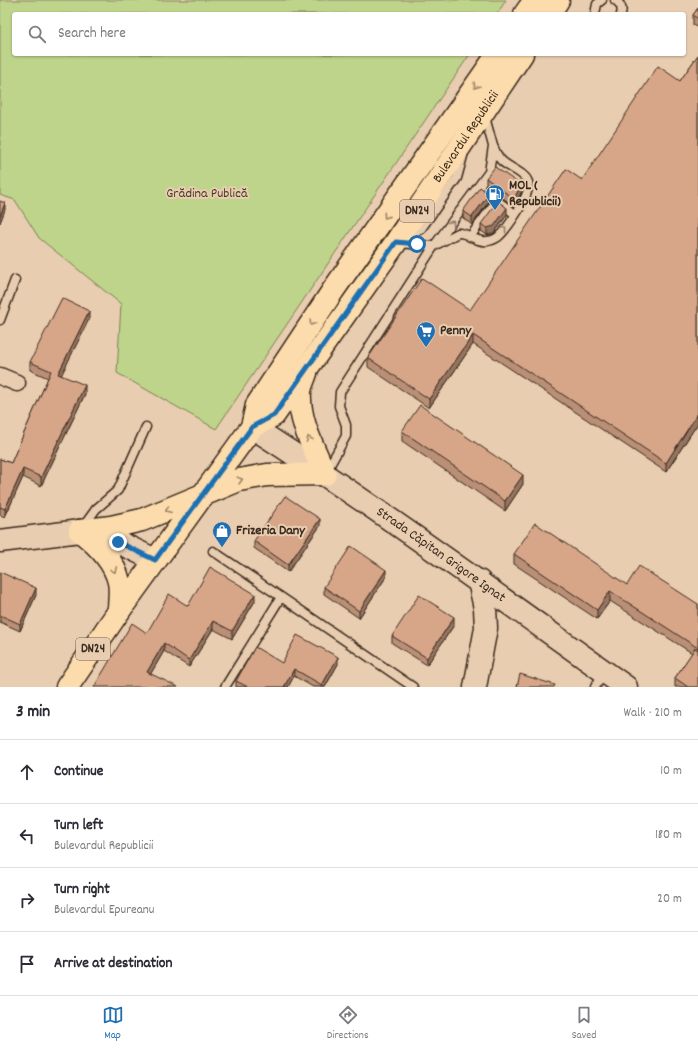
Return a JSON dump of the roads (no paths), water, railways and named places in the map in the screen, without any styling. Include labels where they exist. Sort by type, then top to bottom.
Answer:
[{"type":"main road","points":[[527,12],[535,0]]},
{"type":"main road","points":[[550,12],[558,0]]},
{"type":"main road","name":"Bulevardul Republicii","points":[[67,687],[155,560],[252,427],[257,405],[334,289],[497,56]]},
{"type":"main road","name":"Bulevardul Republicii","points":[[252,427],[274,415],[396,242],[468,137],[521,56]]},
{"type":"main road","points":[[0,541],[111,528],[142,520],[204,493],[239,480],[266,475],[325,474],[308,437],[303,414],[300,391],[308,366]]},
{"type":"main road","name":"Strada Căpitan Grigore Ignat","points":[[252,427],[325,474],[479,581],[600,680],[626,687]]},
{"type":"main road","points":[[80,531],[118,542],[155,560]]},
{"type":"main road","points":[[80,531],[98,544],[111,562],[119,582],[119,611]]},
{"type":"main road","points":[[475,687],[486,628],[479,581]]},
{"type":"street","points":[[0,376],[17,383]]},
{"type":"lane","points":[[615,0],[619,3],[622,12]]},
{"type":"lane","points":[[595,12],[596,1]]},
{"type":"lane","points":[[396,242],[434,246],[458,233],[477,241],[485,242],[493,240],[504,230],[528,195],[528,182],[524,176],[499,159],[493,146],[484,113]]},
{"type":"lane","points":[[325,474],[346,436],[346,425],[339,406],[340,392],[434,246],[489,172],[493,146]]},
{"type":"lane","points":[[479,186],[515,214]]},
{"type":"lane","points":[[470,237],[496,200]]},
{"type":"lane","points":[[0,320],[15,280]]},
{"type":"lane","points":[[80,531],[96,509],[118,490],[146,427]]},
{"type":"lane","points":[[213,551],[413,687]]},
{"type":"lane","points":[[225,687],[281,597]]},
{"type":"place","name":"MOL ( Republicii)","points":[[495,211]]},
{"type":"place","name":"Penny","points":[[426,348]]},
{"type":"place","name":"Frizeria Dany","points":[[222,548]]},
{"type":"park label","name":"Grădina Publică","points":[[207,194]]}]
